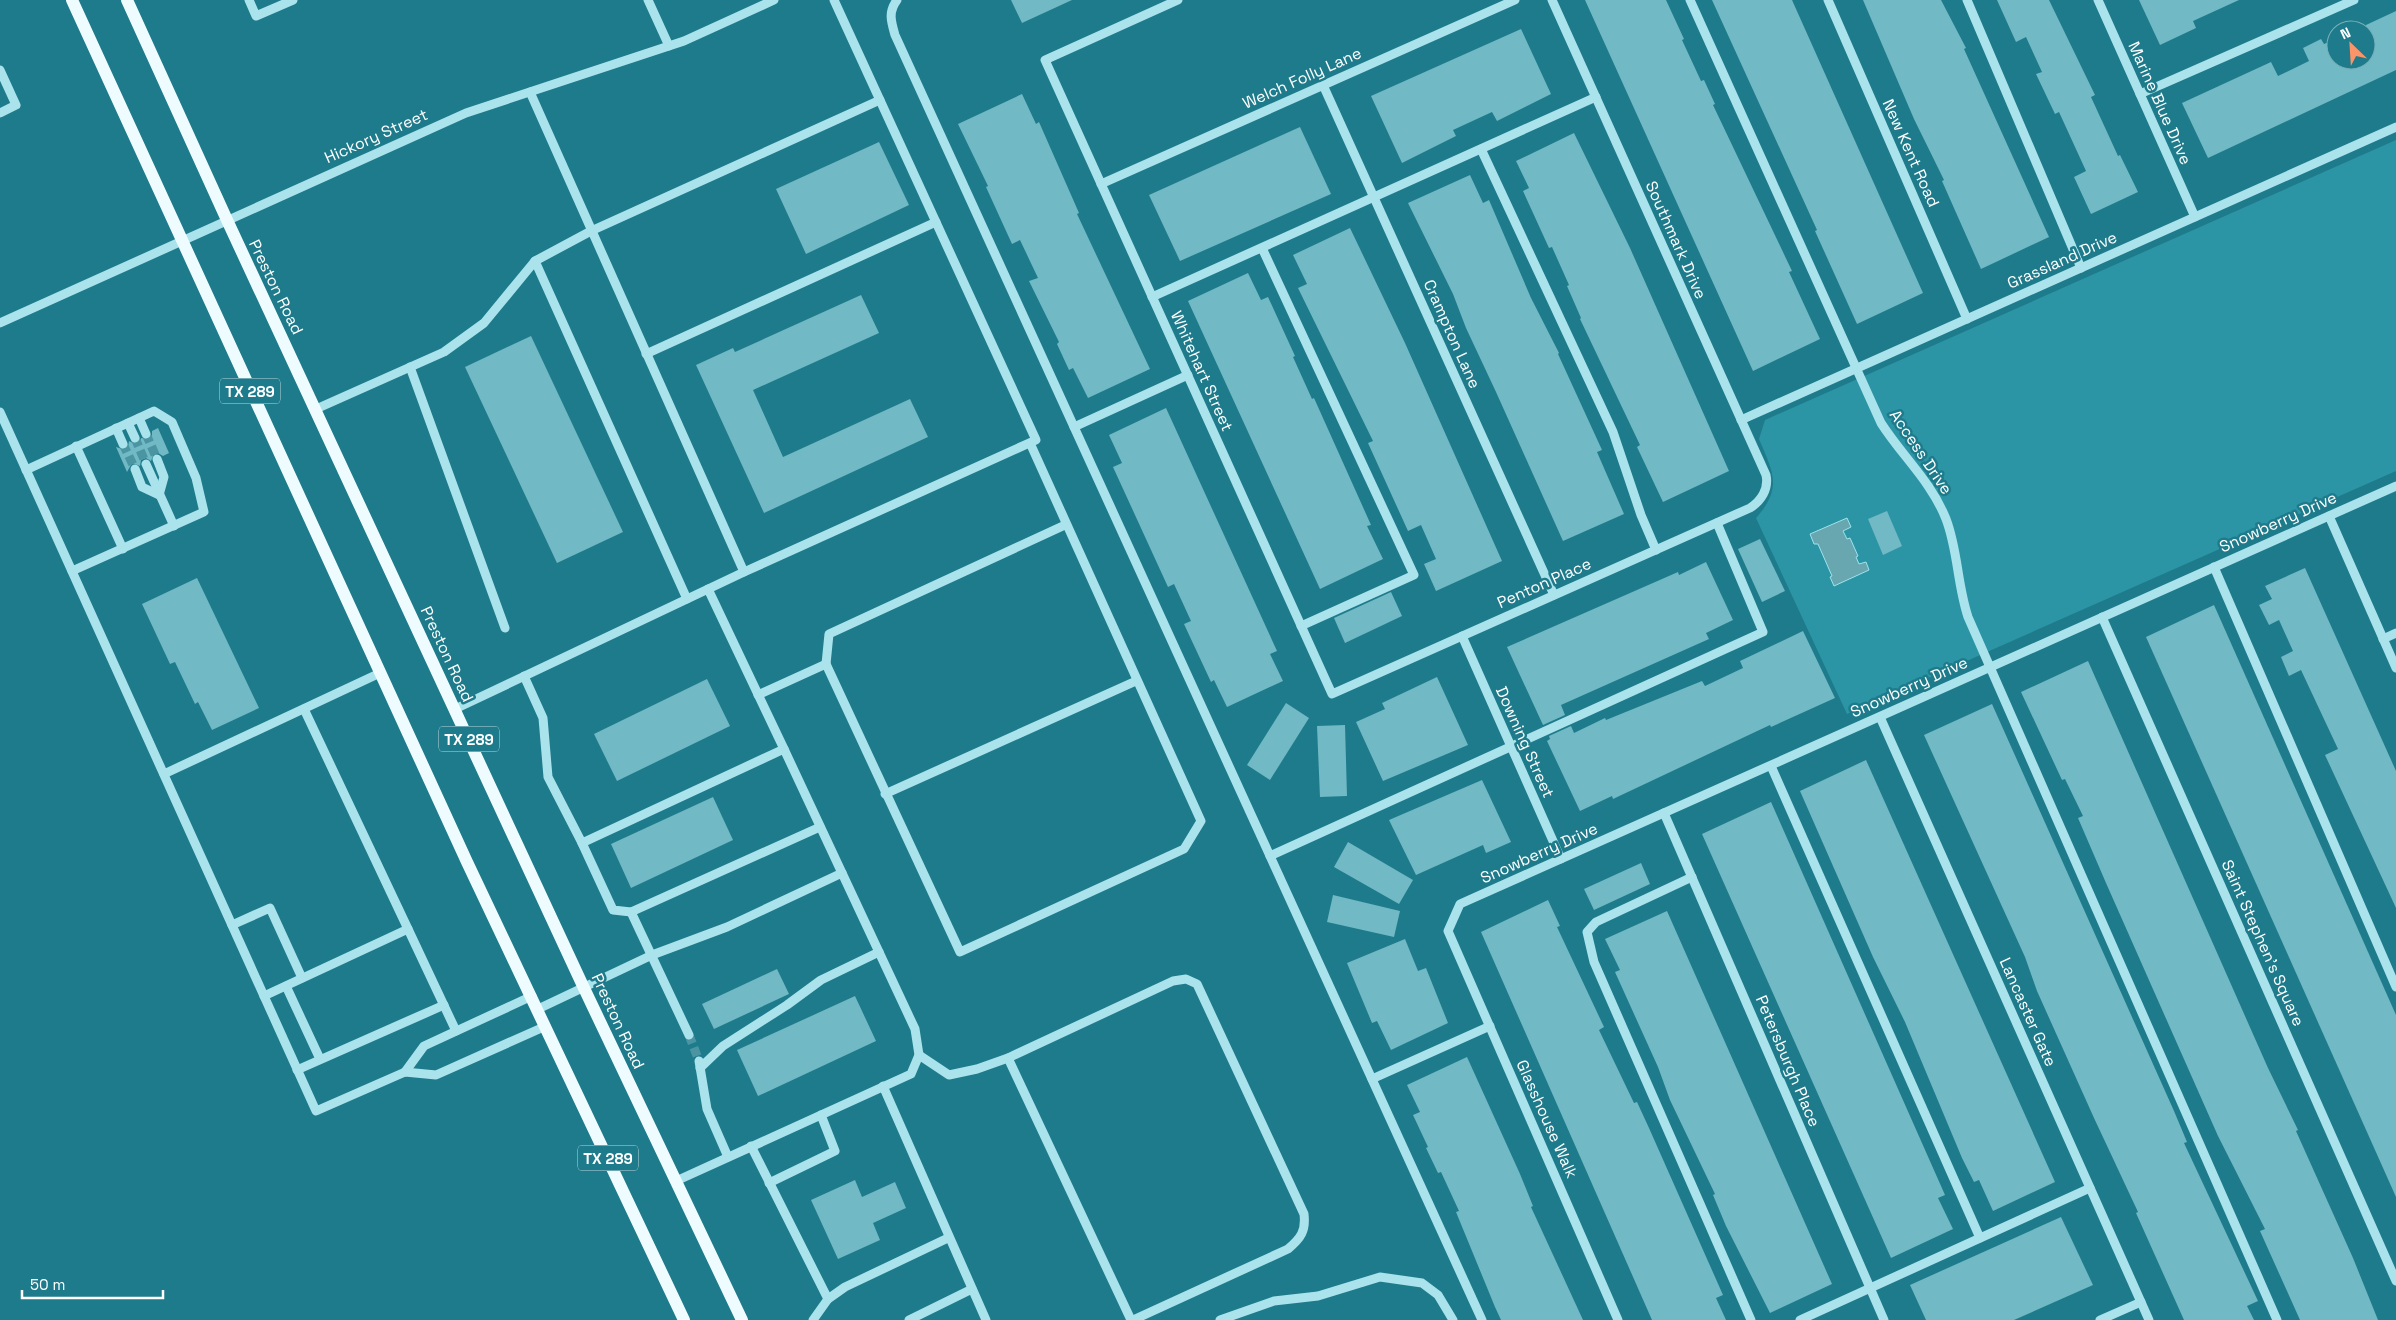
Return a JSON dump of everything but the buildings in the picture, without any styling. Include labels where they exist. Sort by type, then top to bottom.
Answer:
[{"type":"main road","name":"TX 289","points":[[72,0],[467,862],[684,1320]]},
{"type":"main road","name":"Preston Road","points":[[128,0],[226,220],[316,409],[583,986],[742,1320]]},
{"type":"street","points":[[249,0],[256,16],[293,0]]},
{"type":"street","points":[[648,0],[669,46]]},
{"type":"street","name":"Hickory Street","points":[[0,323],[466,112],[669,46],[774,0]]},
{"type":"street","points":[[455,709],[744,572],[1036,440],[834,0]]},
{"type":"street","points":[[897,0],[890,9],[890,20],[895,35],[1482,1320]]},
{"type":"street","name":"Whitehart Street","points":[[1178,0],[1045,60],[1332,694]]},
{"type":"street","name":"Welch Folly Lane","points":[[1101,184],[1515,0]]},
{"type":"street","name":"Southmark Drive","points":[[1552,0],[1766,475],[1767,482],[1764,493]]},
{"type":"street","name":"Access Drive","points":[[1690,0],[1881,423],[1891,439],[1926,481],[1942,510],[1953,541],[1963,603],[2277,1320]]},
{"type":"street","name":"New Kent Road","points":[[1828,0],[1967,319]]},
{"type":"street","points":[[1968,0],[2081,268]]},
{"type":"street","name":"Marine Blue Drive","points":[[2098,0],[2195,217]]},
{"type":"street","points":[[2140,94],[2354,0]]},
{"type":"street","points":[[0,70],[16,105],[0,113]]},
{"type":"street","name":"Crampton Lane","points":[[1323,85],[1554,595]]},
{"type":"street","points":[[530,92],[744,572]]},
{"type":"street","points":[[1152,297],[1596,97]]},
{"type":"street","points":[[316,409],[444,352],[484,324],[535,261],[591,230],[880,100]]},
{"type":"street","name":"Grassland Drive","points":[[1741,420],[2396,127]]},
{"type":"street","points":[[1481,149],[1613,432],[1641,515],[1656,550]]},
{"type":"street","points":[[646,354],[936,222]]},
{"type":"street","points":[[1262,248],[1414,576],[1301,626]]},
{"type":"street","points":[[535,261],[687,599]]},
{"type":"street","points":[[410,368],[505,628]]},
{"type":"street","points":[[1074,427],[1188,375]]},
{"type":"street","points":[[26,470],[154,411],[172,422],[196,478],[204,512],[72,571]]},
{"type":"street","points":[[0,412],[316,1111],[405,1072],[436,1075],[546,1026]]},
{"type":"street","points":[[139,418],[146,434]]},
{"type":"street","points":[[128,423],[135,438]]},
{"type":"street","points":[[116,428],[123,444]]},
{"type":"street","points":[[1030,443],[1065,525],[1201,821],[1184,849],[960,952],[826,664],[829,634],[1065,525]]},
{"type":"street","points":[[76,446],[123,549]]},
{"type":"street","points":[[157,459],[164,476],[159,495]]},
{"type":"street","points":[[146,464],[174,526]]},
{"type":"street","points":[[135,469],[142,487],[159,495]]},
{"type":"street","name":"Snowberry Drive","points":[[1448,931],[1460,904],[2396,486]]},
{"type":"street","name":"Penton Place","points":[[1332,694],[1750,508],[1764,493]]},
{"type":"street","points":[[2328,516],[2396,668]]},
{"type":"street","points":[[1270,856],[1763,632],[1716,523]]},
{"type":"street","points":[[2214,567],[2396,987]]},
{"type":"street","points":[[676,1181],[911,1074],[919,1055],[915,1029],[708,589]]},
{"type":"street","name":"Saint Stephen's Square","points":[[2102,617],[2396,1281]]},
{"type":"street","points":[[2383,639],[2396,633]]},
{"type":"street","name":"Downing Street","points":[[1462,636],[1561,859]]},
{"type":"street","points":[[758,695],[826,664]]},
{"type":"street","points":[[164,774],[380,673]]},
{"type":"street","points":[[524,676],[543,718],[548,777],[582,843],[613,910],[631,912],[820,827]]},
{"type":"street","points":[[885,794],[1136,681]]},
{"type":"street","points":[[304,709],[456,1031]]},
{"type":"street","name":"Lancaster Gate","points":[[1880,717],[2149,1320]]},
{"type":"street","points":[[582,843],[784,749]]},
{"type":"street","points":[[1771,766],[1980,1238]]},
{"type":"street","name":"Petersburgh Place","points":[[1664,813],[1884,1320]]},
{"type":"street","points":[[538,1009],[583,986],[652,955],[727,927],[842,873]]},
{"type":"street","points":[[1692,877],[1596,922],[1587,932],[1588,941],[1594,962],[1751,1320]]},
{"type":"street","points":[[232,925],[270,908],[302,978]]},
{"type":"street","points":[[631,912],[689,1035]]},
{"type":"street","points":[[264,996],[408,929]]},
{"type":"street","name":"Glasshouse Walk","points":[[1448,931],[1618,1320]]},
{"type":"street","points":[[728,1157],[707,1109],[700,1065],[723,1046],[787,1005],[820,980],[879,952]]},
{"type":"street","points":[[919,1055],[949,1075],[977,1070],[1008,1058],[1173,981],[1186,979],[1197,984],[1304,1214],[1305,1224],[1302,1237],[1288,1249],[1132,1320],[1008,1058]]},
{"type":"street","points":[[286,986],[320,1059]]},
{"type":"street","points":[[405,1072],[424,1046],[532,996]]},
{"type":"street","points":[[297,1070],[444,1005]]},
{"type":"street","points":[[1372,1079],[1490,1026]]},
{"type":"street","points":[[884,1086],[948,1238],[986,1320]]},
{"type":"street","points":[[769,1183],[835,1151],[821,1115]]},
{"type":"street","points":[[751,1146],[828,1299]]},
{"type":"street","points":[[1800,1320],[2090,1188]]},
{"type":"street","points":[[813,1320],[828,1299],[845,1287],[948,1238]]},
{"type":"street","points":[[1220,1320],[1274,1301],[1318,1296],[1380,1277],[1422,1283],[1438,1295],[1453,1320]]},
{"type":"street","points":[[909,1320],[972,1289]]},
{"type":"street","points":[[2100,1320],[2141,1302]]},
{"type":"shaded area","points":[[2396,140],[2396,471],[1847,714],[1756,518],[1770,498],[1773,489],[1771,471],[1759,439],[1765,420]]},
{"type":"shaded area","points":[[1847,518],[1851,527],[1843,531],[1847,539],[1850,538],[1858,556],[1856,557],[1859,564],[1866,562],[1869,570],[1834,586],[1830,577],[1832,576],[1818,544],[1814,544],[1810,534]]},
{"type":"tunnel","points":[[146,434],[157,459]]},
{"type":"tunnel","points":[[135,438],[146,464]]},
{"type":"tunnel","points":[[123,444],[135,469]]},
{"type":"tunnel","points":[[689,1035],[699,1061]]}]
